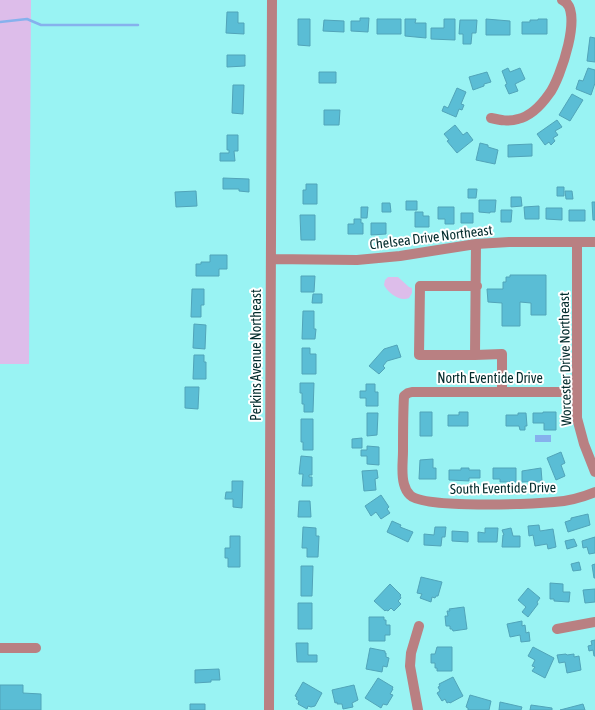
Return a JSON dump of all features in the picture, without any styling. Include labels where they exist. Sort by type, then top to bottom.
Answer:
[{"type":"street","name":"Perkins Avenue Northeast","points":[[269,710],[272,0]]},
{"type":"street","points":[[491,118],[505,120],[523,117],[532,112],[550,94],[559,75],[568,44],[572,16],[570,7],[566,1],[562,0]]},
{"type":"street","name":"Chelsea Drive Northeast","points":[[270,259],[356,260],[400,256],[476,244],[509,242],[595,242]]},
{"type":"street","name":"Worcester Drive Northeast","points":[[577,242],[577,418],[580,433],[595,472]]},
{"type":"street","points":[[475,355],[477,286],[476,244]]},
{"type":"street","points":[[477,286],[420,286],[419,355],[502,354],[502,392]]},
{"type":"street","name":"North Eventide Drive","points":[[411,496],[405,486],[402,471],[404,396],[412,392],[577,392]]},
{"type":"street","name":"South Eventide Drive","points":[[411,496],[416,499],[446,504],[529,504],[565,500],[595,492]]},
{"type":"street","points":[[557,629],[595,622]]},
{"type":"street","points":[[418,710],[410,666],[411,653],[419,626]]},
{"type":"street","points":[[0,648],[36,648]]},
{"type":"shaded area","points":[[0,0],[31,0],[29,364],[0,364]]},
{"type":"shaded area","points":[[388,277],[398,277],[412,288],[412,293],[409,298],[398,298],[388,291],[384,285],[385,280]]},
{"type":"water","points":[[535,435],[551,435],[551,442],[535,442]]},
{"type":"building","points":[[227,12],[238,12],[238,23],[244,23],[244,34],[226,33]]},
{"type":"building","points":[[360,18],[369,18],[368,32],[351,31],[351,21],[360,21]]},
{"type":"building","points":[[298,19],[310,19],[310,46],[298,45]]},
{"type":"building","points":[[377,19],[401,19],[401,34],[377,34]]},
{"type":"building","points":[[405,19],[416,19],[415,23],[426,23],[426,38],[405,36]]},
{"type":"building","points":[[444,19],[455,19],[455,40],[431,39],[431,28],[444,28]]},
{"type":"building","points":[[486,19],[510,21],[510,35],[486,35]]},
{"type":"building","points":[[547,19],[547,34],[522,34],[522,22],[530,22],[530,20]]},
{"type":"building","points":[[324,20],[344,21],[344,32],[323,31]]},
{"type":"building","points":[[460,20],[477,20],[476,33],[472,33],[471,44],[463,44],[463,34],[459,34]]},
{"type":"building","points":[[590,37],[595,38],[595,62],[587,61]]},
{"type":"building","points":[[227,55],[245,55],[245,66],[227,67]]},
{"type":"building","points":[[508,68],[510,72],[520,68],[525,79],[515,84],[518,91],[509,94],[505,85],[507,84],[502,71]]},
{"type":"building","points":[[588,68],[595,70],[595,83],[591,95],[576,89],[579,80],[583,81]]},
{"type":"building","points":[[319,72],[336,72],[336,83],[319,83]]},
{"type":"building","points":[[487,72],[491,82],[473,90],[469,77]]},
{"type":"building","points":[[233,85],[244,85],[243,114],[232,113]]},
{"type":"building","points":[[457,88],[466,92],[461,104],[464,105],[462,110],[459,109],[456,117],[442,111],[444,106],[448,108]]},
{"type":"building","points":[[572,94],[583,100],[570,121],[559,115]]},
{"type":"building","points":[[324,110],[340,110],[339,125],[324,125]]},
{"type":"building","points":[[557,120],[562,127],[555,131],[558,135],[553,138],[555,141],[551,145],[549,142],[545,145],[537,134]]},
{"type":"building","points":[[455,125],[463,135],[467,132],[473,140],[457,153],[447,141],[449,140],[444,134]]},
{"type":"building","points":[[227,135],[238,135],[238,151],[234,151],[235,161],[220,161],[220,153],[229,153],[229,150],[227,150]]},
{"type":"building","points":[[480,143],[498,150],[495,164],[476,160]]},
{"type":"building","points":[[532,144],[532,156],[508,157],[508,145]]},
{"type":"building","points":[[223,178],[249,179],[249,192],[239,191],[239,189],[223,189]]},
{"type":"building","points":[[306,184],[317,184],[317,204],[303,204],[303,190],[306,190]]},
{"type":"building","points":[[557,187],[564,187],[564,196],[557,196]]},
{"type":"building","points":[[468,189],[477,189],[476,198],[468,198]]},
{"type":"building","points":[[196,191],[197,206],[176,207],[175,192]]},
{"type":"building","points":[[565,191],[572,191],[573,199],[566,199]]},
{"type":"building","points":[[511,197],[521,197],[522,206],[511,207]]},
{"type":"building","points":[[479,200],[496,200],[495,212],[479,212]]},
{"type":"building","points":[[406,201],[417,201],[417,210],[406,210]]},
{"type":"building","points":[[592,202],[595,202],[595,220],[593,220]]},
{"type":"building","points":[[382,203],[390,203],[391,212],[382,212]]},
{"type":"building","points":[[539,206],[539,219],[525,219],[524,207]]},
{"type":"building","points":[[361,207],[368,207],[367,218],[361,218]]},
{"type":"building","points":[[438,207],[454,207],[454,224],[445,224],[445,219],[438,219]]},
{"type":"building","points":[[546,208],[562,208],[562,220],[546,219]]},
{"type":"building","points":[[501,210],[512,210],[511,222],[501,222]]},
{"type":"building","points":[[569,210],[585,210],[585,221],[569,221]]},
{"type":"building","points":[[415,212],[423,212],[423,216],[429,216],[429,227],[415,227]]},
{"type":"building","points":[[461,213],[473,213],[473,223],[461,223]]},
{"type":"building","points":[[300,215],[315,215],[315,240],[301,240]]},
{"type":"building","points":[[354,219],[361,219],[361,223],[363,223],[363,234],[348,234],[348,224],[354,224]]},
{"type":"building","points":[[371,223],[386,223],[386,234],[371,235]]},
{"type":"building","points":[[210,255],[227,255],[227,269],[219,269],[219,276],[196,276],[196,264],[201,264],[201,262],[210,262]]},
{"type":"building","points":[[510,275],[546,275],[546,315],[531,315],[531,303],[520,302],[520,326],[502,326],[502,303],[488,302],[487,289],[503,289],[503,282],[506,282],[506,277],[510,277]]},
{"type":"building","points":[[301,276],[315,276],[314,292],[301,292]]},
{"type":"building","points":[[192,289],[204,289],[204,305],[201,305],[201,317],[191,317]]},
{"type":"building","points":[[313,294],[322,294],[322,303],[312,303]]},
{"type":"building","points":[[303,311],[314,311],[314,329],[316,329],[315,339],[302,339]]},
{"type":"building","points":[[194,324],[206,325],[205,349],[193,348]]},
{"type":"building","points":[[397,345],[401,357],[387,361],[383,366],[385,368],[379,374],[369,366],[384,349]]},
{"type":"building","points":[[302,348],[310,348],[310,354],[316,354],[316,374],[302,374]]},
{"type":"building","points":[[194,355],[204,355],[204,362],[206,362],[206,379],[193,379]]},
{"type":"building","points":[[300,383],[314,383],[313,412],[304,412],[302,393],[300,393]]},
{"type":"building","points":[[366,384],[375,384],[375,392],[378,392],[378,406],[366,406],[366,398],[360,398],[360,391],[366,391]]},
{"type":"building","points":[[185,387],[199,387],[198,409],[185,408]]},
{"type":"building","points":[[420,412],[432,412],[432,436],[420,436]]},
{"type":"building","points":[[459,412],[468,412],[468,426],[448,426],[448,415],[459,415]]},
{"type":"building","points":[[556,412],[556,430],[544,430],[544,423],[533,423],[533,413]]},
{"type":"building","points":[[367,413],[378,413],[377,435],[367,436]]},
{"type":"building","points":[[518,413],[526,413],[527,426],[525,426],[525,430],[520,430],[519,426],[506,426],[506,415],[518,415]]},
{"type":"building","points":[[301,419],[313,419],[313,450],[303,450],[303,442],[301,442]]},
{"type":"building","points":[[362,438],[362,448],[352,448],[352,439]]},
{"type":"building","points":[[367,446],[379,447],[379,465],[367,464],[367,456],[361,456],[361,450],[367,450]]},
{"type":"building","points":[[561,452],[565,463],[561,465],[565,476],[556,480],[547,458]]},
{"type":"building","points":[[301,456],[312,457],[312,475],[309,475],[309,477],[312,477],[312,486],[302,486],[303,474],[299,474]]},
{"type":"building","points":[[433,459],[433,468],[436,468],[436,479],[419,479],[420,460]]},
{"type":"building","points":[[461,468],[480,470],[480,478],[469,478],[469,481],[449,480],[449,470],[461,470]]},
{"type":"building","points":[[493,468],[516,468],[516,482],[500,482],[500,479],[493,479]]},
{"type":"building","points":[[541,468],[542,481],[522,482],[522,471]]},
{"type":"building","points":[[377,470],[378,478],[375,479],[376,490],[364,491],[362,471]]},
{"type":"building","points":[[232,481],[243,481],[242,508],[233,507],[233,499],[225,499],[226,492],[232,492]]},
{"type":"building","points":[[381,495],[389,507],[387,509],[390,513],[381,519],[376,512],[371,516],[365,506]]},
{"type":"building","points":[[299,501],[310,501],[311,517],[298,517]]},
{"type":"building","points":[[588,514],[590,525],[568,532],[565,522],[571,520],[571,518]]},
{"type":"building","points":[[392,521],[401,525],[400,527],[413,532],[408,542],[387,532]]},
{"type":"building","points":[[539,525],[540,531],[553,529],[556,547],[548,549],[547,544],[535,546],[533,535],[529,536],[528,526]]},
{"type":"building","points":[[303,527],[316,528],[316,536],[319,536],[318,557],[307,557],[307,548],[302,548]]},
{"type":"building","points":[[435,527],[446,527],[445,537],[442,537],[441,546],[424,545],[424,534],[434,535]]},
{"type":"building","points":[[485,528],[498,528],[497,542],[478,542],[478,532],[485,533]]},
{"type":"building","points":[[511,528],[513,536],[520,536],[520,547],[502,547],[504,535],[502,530]]},
{"type":"building","points":[[452,531],[468,532],[468,542],[452,541]]},
{"type":"building","points":[[230,536],[240,536],[240,567],[228,567],[228,558],[225,558],[225,548],[230,548]]},
{"type":"building","points":[[595,537],[595,553],[589,554],[587,547],[583,548],[582,541]]},
{"type":"building","points":[[574,539],[577,546],[567,549],[565,541]]},
{"type":"building","points":[[579,562],[581,570],[573,571],[571,564]]},
{"type":"building","points":[[595,564],[595,578],[594,578],[592,565]]},
{"type":"building","points":[[301,566],[313,566],[312,596],[301,596]]},
{"type":"building","points":[[421,577],[442,582],[438,596],[435,598],[432,597],[431,602],[420,598],[422,594],[417,593]]},
{"type":"building","points":[[550,583],[563,584],[563,592],[570,592],[569,602],[554,601],[554,599],[550,599]]},
{"type":"building","points":[[390,584],[401,595],[401,598],[398,601],[401,604],[394,611],[391,608],[388,611],[385,611],[374,601]]},
{"type":"building","points":[[528,588],[540,598],[537,602],[538,604],[528,617],[522,612],[526,607],[518,600]]},
{"type":"building","points":[[595,589],[595,602],[585,603],[583,590]]},
{"type":"building","points":[[298,603],[312,603],[312,629],[298,629]]},
{"type":"building","points":[[464,607],[467,629],[453,631],[450,629],[450,626],[446,626],[445,616],[448,616],[447,611],[450,611],[449,609]]},
{"type":"building","points":[[369,617],[384,617],[384,620],[386,620],[386,625],[390,625],[390,635],[385,635],[385,641],[369,641]]},
{"type":"building","points":[[522,621],[522,626],[525,625],[526,633],[529,632],[530,641],[521,642],[520,635],[510,637],[507,624]]},
{"type":"building","points":[[595,640],[594,656],[593,650],[589,651],[588,646],[592,645],[591,641]]},
{"type":"building","points":[[296,643],[308,643],[308,655],[317,655],[317,662],[297,662]]},
{"type":"building","points":[[437,647],[452,647],[452,671],[437,671],[437,668],[435,668],[435,663],[431,663],[431,654],[435,654]]},
{"type":"building","points":[[533,647],[554,658],[545,678],[532,671],[535,667],[532,666],[535,660],[528,656]]},
{"type":"building","points":[[370,648],[385,651],[386,657],[389,658],[387,667],[383,666],[382,672],[366,669]]},
{"type":"building","points":[[574,654],[574,657],[579,656],[581,670],[567,673],[565,662],[559,663],[557,655]]},
{"type":"building","points":[[219,669],[220,680],[195,683],[195,670]]},
{"type":"building","points":[[453,677],[463,696],[450,703],[447,703],[445,699],[442,701],[437,693],[440,691],[438,687],[440,686],[439,684]]},
{"type":"building","points":[[378,678],[393,687],[390,694],[393,695],[387,705],[383,704],[381,708],[365,698]]},
{"type":"building","points":[[303,682],[322,693],[315,706],[308,706],[307,709],[298,704],[299,701],[295,696]]},
{"type":"building","points":[[0,685],[23,685],[23,693],[41,694],[41,710],[0,710]]},
{"type":"building","points":[[354,685],[358,700],[352,703],[353,707],[343,709],[342,704],[337,704],[337,702],[335,703],[332,690]]},
{"type":"building","points":[[470,695],[491,701],[489,710],[468,710],[466,707]]},
{"type":"building","points":[[500,702],[522,707],[521,710],[499,710]]},
{"type":"building","points":[[190,704],[205,704],[205,710],[190,710]]},
{"type":"building","points":[[583,704],[585,710],[560,710]]},
{"type":"building","points":[[531,705],[552,708],[552,710],[530,710]]},
{"type":"waterway","points":[[0,22],[27,19],[41,25],[138,25]]}]
